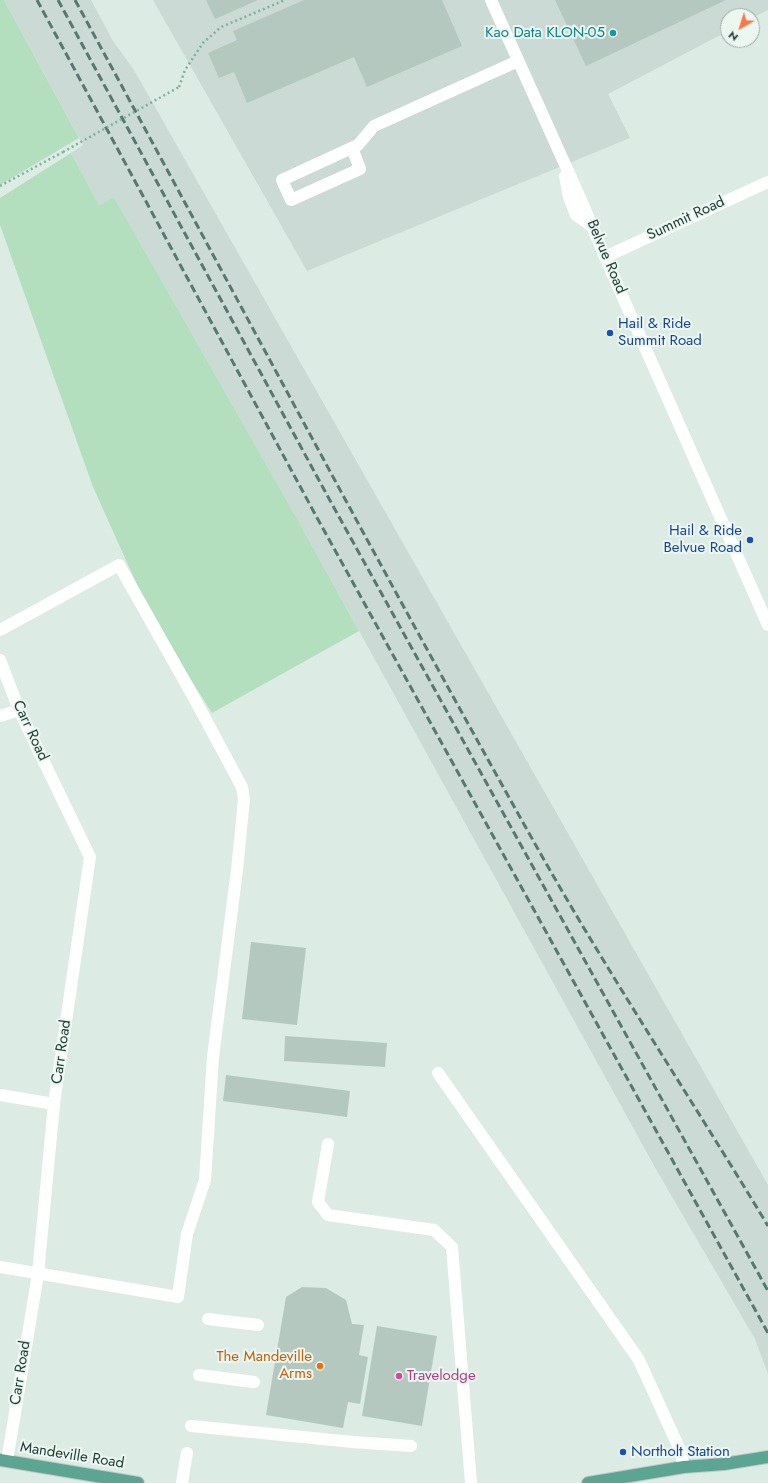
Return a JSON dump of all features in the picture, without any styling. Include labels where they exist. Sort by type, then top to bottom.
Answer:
[{"type":"main road","points":[[588,1483],[684,1467],[724,1464],[768,1457]]},
{"type":"main road","name":"Mandeville Road","points":[[4,1460],[138,1483]]},
{"type":"street","name":"Belvue Road","points":[[491,0],[768,625]]},
{"type":"street","points":[[352,148],[360,169],[291,200],[282,180],[352,148],[363,140],[374,126],[518,61]]},
{"type":"street","name":"Summit Road","points":[[605,257],[768,182]]},
{"type":"street","points":[[0,630],[119,565],[231,766],[242,787],[244,799],[237,870],[212,1057],[205,1180],[187,1234],[178,1297],[0,1267]]},
{"type":"street","name":"Carr Road","points":[[0,660],[20,710],[90,857],[54,1104],[38,1274],[4,1460]]},
{"type":"street","points":[[0,716],[20,710]]},
{"type":"street","points":[[438,1073],[639,1360],[680,1450],[684,1467]]},
{"type":"street","points":[[0,1095],[54,1104]]},
{"type":"street","points":[[328,1144],[318,1202],[328,1215],[434,1230],[452,1247],[471,1483]]},
{"type":"street","points":[[208,1319],[258,1325]]},
{"type":"street","points":[[199,1375],[254,1382]]},
{"type":"street","points":[[191,1426],[353,1442],[411,1446]]},
{"type":"street","points":[[182,1483],[186,1453]]},
{"type":"path","points":[[0,186],[179,87],[185,70],[203,43],[221,27],[285,0]]},
{"type":"shaded area","points":[[4,0],[91,0],[113,41],[134,70],[768,1185],[768,1374],[755,1339],[657,1171],[299,522],[114,197],[99,205],[71,153],[83,145]]},
{"type":"shaded area","points":[[153,0],[768,0],[768,10],[760,14],[760,8],[720,8],[720,35],[608,94],[630,138],[307,271]]},
{"type":"green space","points":[[0,0],[4,0],[79,138],[0,185]]},
{"type":"green space","points":[[71,153],[99,205],[114,197],[299,522],[359,631],[212,713],[153,620],[93,487],[0,225],[0,198]]},
{"type":"building","points":[[206,0],[258,0],[215,19]]},
{"type":"building","points":[[304,0],[442,0],[462,46],[367,87],[354,57],[247,103],[234,72],[219,78],[208,53],[237,40],[233,31]]},
{"type":"building","name":"Kao Data KLON-05","points":[[555,0],[726,0],[586,66]]},
{"type":"building","points":[[251,942],[306,948],[297,1025],[242,1019]]},
{"type":"building","points":[[285,1036],[387,1043],[385,1067],[284,1061]]},
{"type":"building","points":[[226,1075],[350,1091],[347,1117],[223,1101]]},
{"type":"building","name":"The Mandeville Arms","points":[[302,1287],[326,1288],[346,1300],[352,1324],[364,1325],[359,1355],[368,1357],[360,1404],[348,1402],[343,1428],[266,1415],[286,1297]]},
{"type":"building","name":"Travelodge","points":[[377,1326],[437,1336],[422,1426],[362,1416]]},
{"type":"railway","points":[[37,0],[315,514],[768,1333]]},
{"type":"railway","points":[[58,0],[333,506],[768,1291]]},
{"type":"railway","points":[[75,0],[366,537],[543,858],[626,997],[768,1226]]},
{"type":"place","name":"Kao Data KLON-05","points":[[613,33]]},
{"type":"place","name":"Hail & Ride Summit Road","points":[[610,333]]},
{"type":"place","name":"Hail & Ride Belvue Road","points":[[750,540]]},
{"type":"place","name":"The Mandeville Arms","points":[[320,1366]]},
{"type":"place","name":"Travelodge","points":[[399,1376]]},
{"type":"place","name":"Northolt Station","points":[[623,1452]]}]
